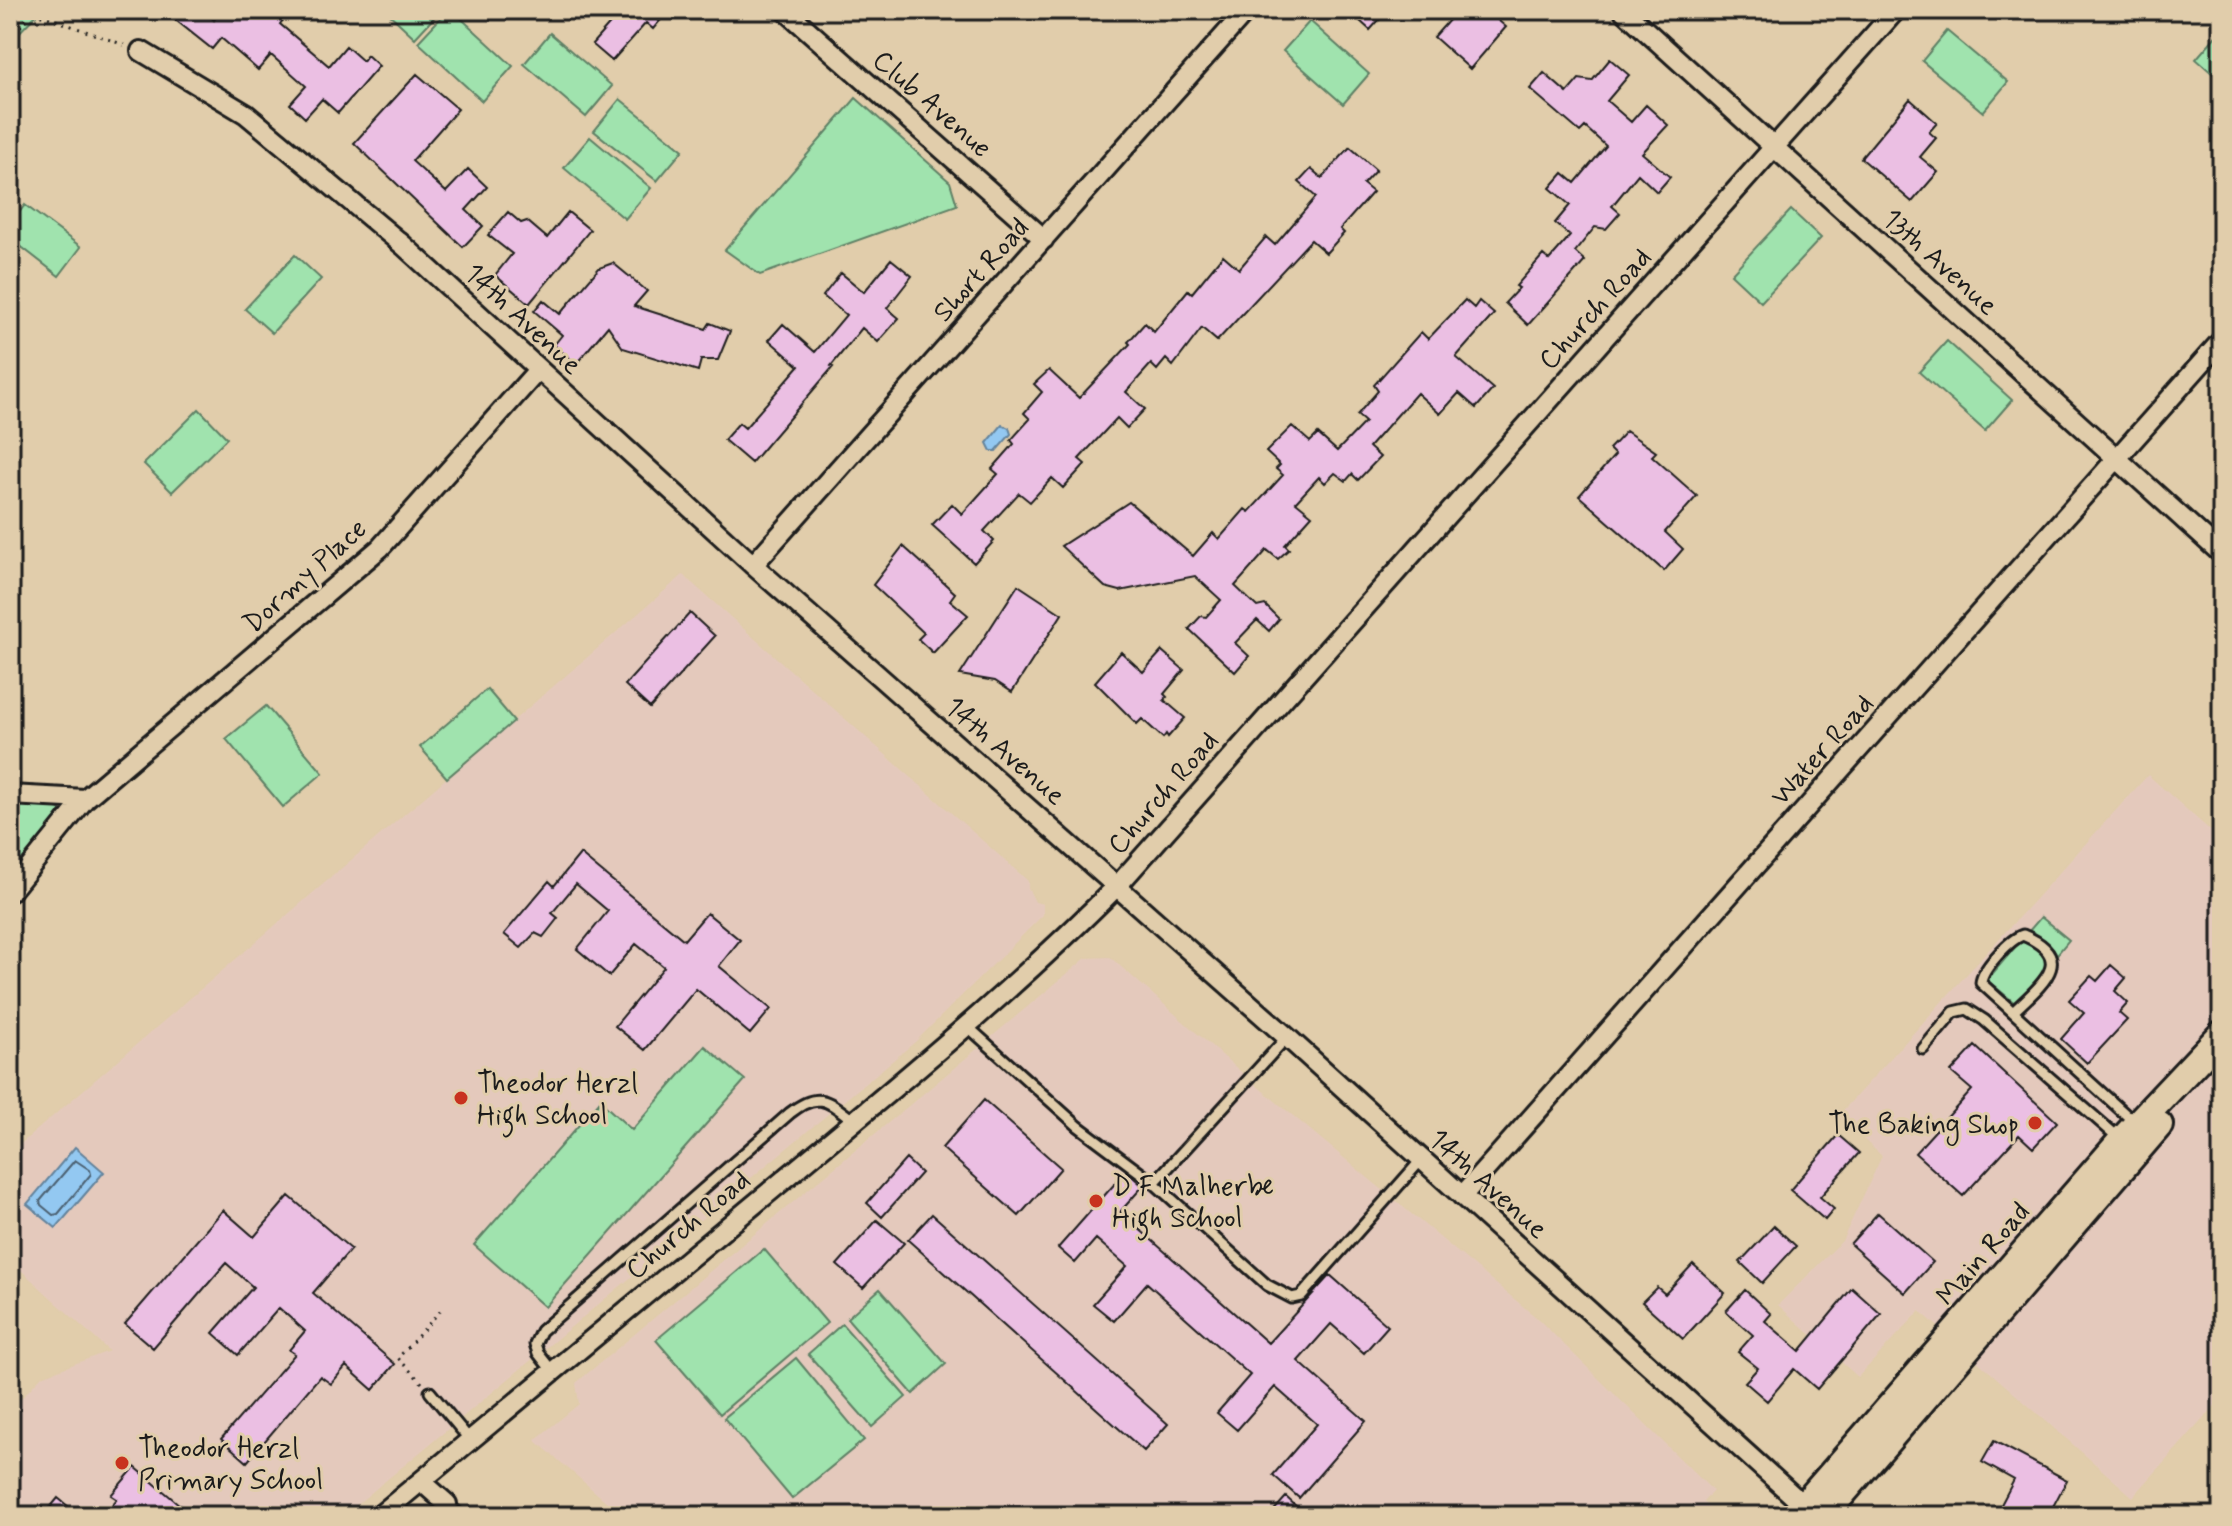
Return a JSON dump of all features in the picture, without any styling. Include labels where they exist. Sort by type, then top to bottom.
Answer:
[{"type":"main road","name":"Main Road","points":[[1809,1514],[2129,1132],[2222,1034]]},
{"type":"main road","name":"Main Road","points":[[1809,1514],[2222,1051]]},
{"type":"street","name":"Club Avenue","points":[[785,10],[1044,239]]},
{"type":"street","name":"Short Road","points":[[753,565],[1247,10]]},
{"type":"street","name":"13th Avenue","points":[[1623,10],[2222,554]]},
{"type":"street","name":"Church Road","points":[[379,1516],[989,1007],[1118,885],[1896,10]]},
{"type":"street","name":"14th Avenue","points":[[141,51],[223,99],[268,130],[403,245],[753,565],[1287,1037],[1809,1514]]},
{"type":"street","name":"Water Road","points":[[1462,1196],[2222,340]]},
{"type":"street","name":"Dormy Place","points":[[10,892],[85,799],[362,564],[538,370]]},
{"type":"street","points":[[10,795],[85,799]]},
{"type":"street","points":[[421,1481],[447,1504]]},
{"type":"lane","points":[[2013,1012],[2032,994],[2053,966],[2053,959],[2047,952],[2023,935],[2004,948],[1981,977],[1981,983],[2129,1132]]},
{"type":"lane","points":[[1923,1049],[1954,1012],[1967,1009],[2070,1092],[2129,1132]]},
{"type":"lane","points":[[966,1025],[1078,1126],[1154,1183],[1267,1285],[1292,1298],[1301,1296],[1422,1159]]},
{"type":"lane","points":[[1154,1183],[1287,1037]]},
{"type":"lane","points":[[553,1372],[535,1344],[541,1331],[802,1103],[822,1100],[854,1121]]},
{"type":"lane","points":[[430,1392],[470,1440]]},
{"type":"lane","points":[[447,1504],[462,1516]]},
{"type":"path","points":[[10,39],[33,11],[141,51]]},
{"type":"path","points":[[430,1392],[398,1358],[442,1309]]},
{"type":"shaded area","name":"Theodor Herzl High School","points":[[683,575],[1028,881],[1035,902],[1043,904],[1043,915],[915,1042],[343,1516],[10,1516],[10,1411],[42,1376],[109,1351],[10,1260],[10,1153]]},
{"type":"shaded area","points":[[2148,775],[2222,841],[2222,1398],[2133,1497],[1920,1311],[1858,1377],[1778,1305],[1842,1241],[1882,1156],[1838,1116]]},
{"type":"shaded area","name":"D F Malherbe High School","points":[[1110,957],[1256,1085],[1537,1318],[1713,1491],[1703,1502],[1710,1508],[1711,1516],[623,1516],[535,1440],[579,1404],[576,1383],[1086,958]]},
{"type":"green space","points":[[10,10],[41,10],[10,42]]},
{"type":"green space","points":[[385,10],[441,10],[415,38]]},
{"type":"green space","points":[[448,10],[452,10],[513,66],[482,101],[418,42]]},
{"type":"green space","points":[[1310,21],[1369,74],[1343,104],[1283,51]]},
{"type":"green space","points":[[2222,30],[2222,82],[2196,59]]},
{"type":"green space","points":[[1947,31],[2008,82],[1983,112],[1922,61]]},
{"type":"green space","points":[[550,33],[612,86],[586,117],[524,64]]},
{"type":"green space","points":[[856,98],[950,182],[957,205],[760,275],[725,250]]},
{"type":"green space","points":[[620,99],[683,150],[657,181],[594,131]]},
{"type":"green space","points":[[590,137],[651,188],[625,219],[564,168]]},
{"type":"green space","points":[[25,205],[81,247],[59,276],[10,238],[10,224]]},
{"type":"green space","points":[[1791,210],[1821,238],[1761,302],[1731,274]]},
{"type":"green space","points":[[295,255],[321,279],[272,333],[245,309]]},
{"type":"green space","points":[[1947,341],[2012,400],[1985,431],[1919,372]]},
{"type":"green space","points":[[199,409],[227,438],[172,492],[144,464]]},
{"type":"green space","points":[[487,689],[514,721],[447,778],[420,747]]},
{"type":"green space","points":[[266,706],[323,773],[283,807],[226,739]]},
{"type":"green space","points":[[59,805],[61,817],[10,882],[10,806]]},
{"type":"green space","points":[[2041,917],[2069,940],[2016,1004],[1987,980]]},
{"type":"green space","points":[[705,1046],[745,1080],[545,1307],[474,1245],[600,1101],[632,1130]]},
{"type":"green space","points":[[764,1249],[827,1323],[720,1414],[656,1340]]},
{"type":"green space","points":[[880,1289],[946,1364],[913,1394],[847,1318]]},
{"type":"green space","points":[[842,1324],[906,1397],[872,1427],[808,1354]]},
{"type":"green space","points":[[796,1358],[864,1440],[792,1499],[724,1418]]},
{"type":"water","points":[[1002,425],[1009,428],[1011,434],[996,451],[991,451],[987,443]]},
{"type":"water","points":[[75,1147],[104,1172],[56,1228],[27,1204]]},
{"type":"building","points":[[163,10],[202,10],[214,20],[222,10],[291,10],[280,24],[329,66],[346,46],[363,61],[367,55],[379,66],[338,113],[322,99],[305,118],[290,104],[306,86],[271,55],[258,70],[221,38],[212,49]]},
{"type":"building","points":[[622,10],[669,10],[653,29],[646,23],[612,61],[592,44]]},
{"type":"building","points":[[1348,10],[1388,10],[1370,30]]},
{"type":"building","points":[[1458,10],[1486,10],[1506,27],[1470,69],[1434,37]]},
{"type":"building","points":[[1610,59],[1629,75],[1607,101],[1631,122],[1646,105],[1668,125],[1642,153],[1670,177],[1657,192],[1638,174],[1612,206],[1620,213],[1606,229],[1595,227],[1575,252],[1585,261],[1528,325],[1505,303],[1543,255],[1549,260],[1570,236],[1555,223],[1570,205],[1550,188],[1563,173],[1575,183],[1606,146],[1585,127],[1580,132],[1530,89],[1544,73],[1567,93],[1579,79],[1592,81]]},
{"type":"building","points":[[417,74],[458,109],[412,161],[446,192],[468,169],[487,187],[466,210],[483,226],[463,247],[354,143]]},
{"type":"building","points":[[1910,99],[1937,123],[1929,132],[1936,138],[1920,157],[1938,172],[1912,202],[1861,158]]},
{"type":"building","points":[[1350,147],[1376,170],[1363,184],[1373,192],[1340,229],[1344,233],[1326,253],[1311,240],[1217,341],[1202,328],[1173,366],[1166,359],[1157,370],[1151,364],[1126,392],[1145,409],[1127,428],[1117,418],[1079,459],[1085,464],[1063,488],[1052,478],[1030,502],[1019,493],[984,531],[994,541],[974,563],[932,525],[952,504],[962,514],[998,474],[992,469],[1014,444],[1011,440],[1030,419],[1024,413],[1042,392],[1034,384],[1049,370],[1079,398],[1130,344],[1128,342],[1145,323],[1154,332],[1188,290],[1192,293],[1223,255],[1239,269],[1266,237],[1275,245],[1316,197],[1299,182],[1311,169],[1322,178]]},
{"type":"building","points":[[508,212],[521,223],[527,221],[547,238],[568,212],[590,230],[529,304],[495,275],[512,254],[488,235]]},
{"type":"building","points":[[891,259],[912,276],[887,308],[899,318],[878,342],[862,328],[751,463],[724,440],[739,423],[745,428],[799,366],[769,340],[783,324],[815,352],[846,315],[823,296],[841,273],[864,292]]},
{"type":"building","points":[[613,263],[647,291],[634,306],[706,329],[710,323],[730,331],[718,360],[701,360],[698,371],[623,348],[608,326],[576,364],[554,345],[562,335],[534,311],[543,300],[560,314],[599,268]]},
{"type":"building","points":[[1465,300],[1474,308],[1479,301],[1494,314],[1456,357],[1493,389],[1476,408],[1459,393],[1440,414],[1417,393],[1369,447],[1380,457],[1358,480],[1352,474],[1346,481],[1335,473],[1325,483],[1319,477],[1296,502],[1312,515],[1285,545],[1289,549],[1278,559],[1267,550],[1235,586],[1257,607],[1265,605],[1279,619],[1269,631],[1257,620],[1235,643],[1249,656],[1235,672],[1189,629],[1201,616],[1206,617],[1221,600],[1195,576],[1120,591],[1105,587],[1061,546],[1129,502],[1193,556],[1213,533],[1219,539],[1245,509],[1249,512],[1283,475],[1276,469],[1280,465],[1266,452],[1292,426],[1310,442],[1318,434],[1337,451],[1365,422],[1357,415],[1378,391],[1374,385],[1421,332],[1428,339]]},
{"type":"building","points":[[1626,431],[1656,452],[1652,456],[1697,496],[1665,532],[1683,549],[1664,571],[1579,496],[1615,455],[1609,449]]},
{"type":"building","points":[[903,546],[955,593],[950,600],[968,615],[933,653],[918,639],[924,633],[873,585]]},
{"type":"building","points":[[1018,585],[1062,614],[1012,692],[995,681],[960,675]]},
{"type":"building","points":[[690,613],[715,636],[650,708],[625,685]]},
{"type":"building","points":[[1162,651],[1184,670],[1164,694],[1167,697],[1164,700],[1185,718],[1168,737],[1166,734],[1163,738],[1142,719],[1137,724],[1095,682],[1121,652],[1143,672]]},
{"type":"building","points":[[580,854],[684,940],[707,913],[740,940],[719,966],[771,1009],[750,1034],[696,989],[645,1050],[615,1026],[664,967],[636,944],[609,976],[577,949],[608,911],[576,884],[552,913],[558,918],[543,937],[535,933],[521,948],[504,934],[549,881],[554,886]]},
{"type":"building","points":[[2111,965],[2126,978],[2115,991],[2128,1003],[2119,1013],[2127,1020],[2087,1063],[2061,1039],[2084,1013],[2069,1000],[2091,976],[2097,981]]},
{"type":"building","points":[[1975,1046],[2057,1122],[2033,1148],[2019,1135],[1963,1196],[1915,1153],[1972,1090],[1951,1072]]},
{"type":"building","points":[[984,1100],[1061,1168],[1019,1216],[942,1148]]},
{"type":"building","points":[[1838,1135],[1859,1153],[1820,1197],[1834,1209],[1825,1220],[1790,1190]]},
{"type":"building","points":[[906,1159],[921,1173],[882,1217],[867,1203]]},
{"type":"building","points":[[1126,1171],[1143,1186],[1120,1212],[1268,1343],[1330,1275],[1388,1326],[1364,1353],[1331,1324],[1298,1361],[1366,1421],[1299,1498],[1273,1475],[1317,1424],[1275,1387],[1237,1430],[1217,1413],[1250,1375],[1147,1283],[1114,1321],[1093,1304],[1127,1266],[1096,1239],[1075,1263],[1058,1248]]},
{"type":"building","points":[[289,1196],[351,1249],[313,1293],[395,1364],[373,1390],[346,1366],[331,1384],[320,1376],[247,1462],[221,1439],[295,1354],[289,1350],[305,1331],[279,1308],[238,1355],[213,1333],[253,1287],[226,1263],[153,1348],[125,1324],[223,1210],[254,1237]]},
{"type":"building","points":[[1878,1213],[1933,1262],[1905,1293],[1850,1244]]},
{"type":"building","points":[[932,1214],[1168,1424],[1144,1451],[908,1240]]},
{"type":"building","points":[[877,1220],[904,1243],[863,1288],[837,1265]]},
{"type":"building","points":[[1774,1226],[1796,1246],[1762,1283],[1740,1262]]},
{"type":"building","points":[[1693,1264],[1725,1293],[1683,1339],[1642,1302],[1657,1287],[1665,1294]]},
{"type":"building","points":[[1852,1288],[1881,1314],[1817,1389],[1794,1369],[1767,1401],[1745,1382],[1758,1368],[1738,1352],[1753,1335],[1726,1311],[1745,1290],[1771,1314],[1765,1321],[1800,1351]]},
{"type":"building","points":[[1994,1441],[2067,1480],[2048,1516],[1995,1516],[2014,1480],[1982,1462]]},
{"type":"building","points":[[135,1467],[180,1505],[170,1516],[103,1516],[117,1499],[111,1495]]},
{"type":"building","points":[[1286,1497],[1298,1508],[1290,1516],[1269,1516]]},
{"type":"building","points":[[58,1498],[80,1516],[43,1516]]},
{"type":"place","name":"Theodor Herzl High School","points":[[461,1098]]},
{"type":"place","name":"The Baking Shop","points":[[2035,1123]]},
{"type":"place","name":"D F Malherbe High School","points":[[1096,1201]]},
{"type":"place","name":"Theodor Herzl Primary School","points":[[122,1463]]}]
